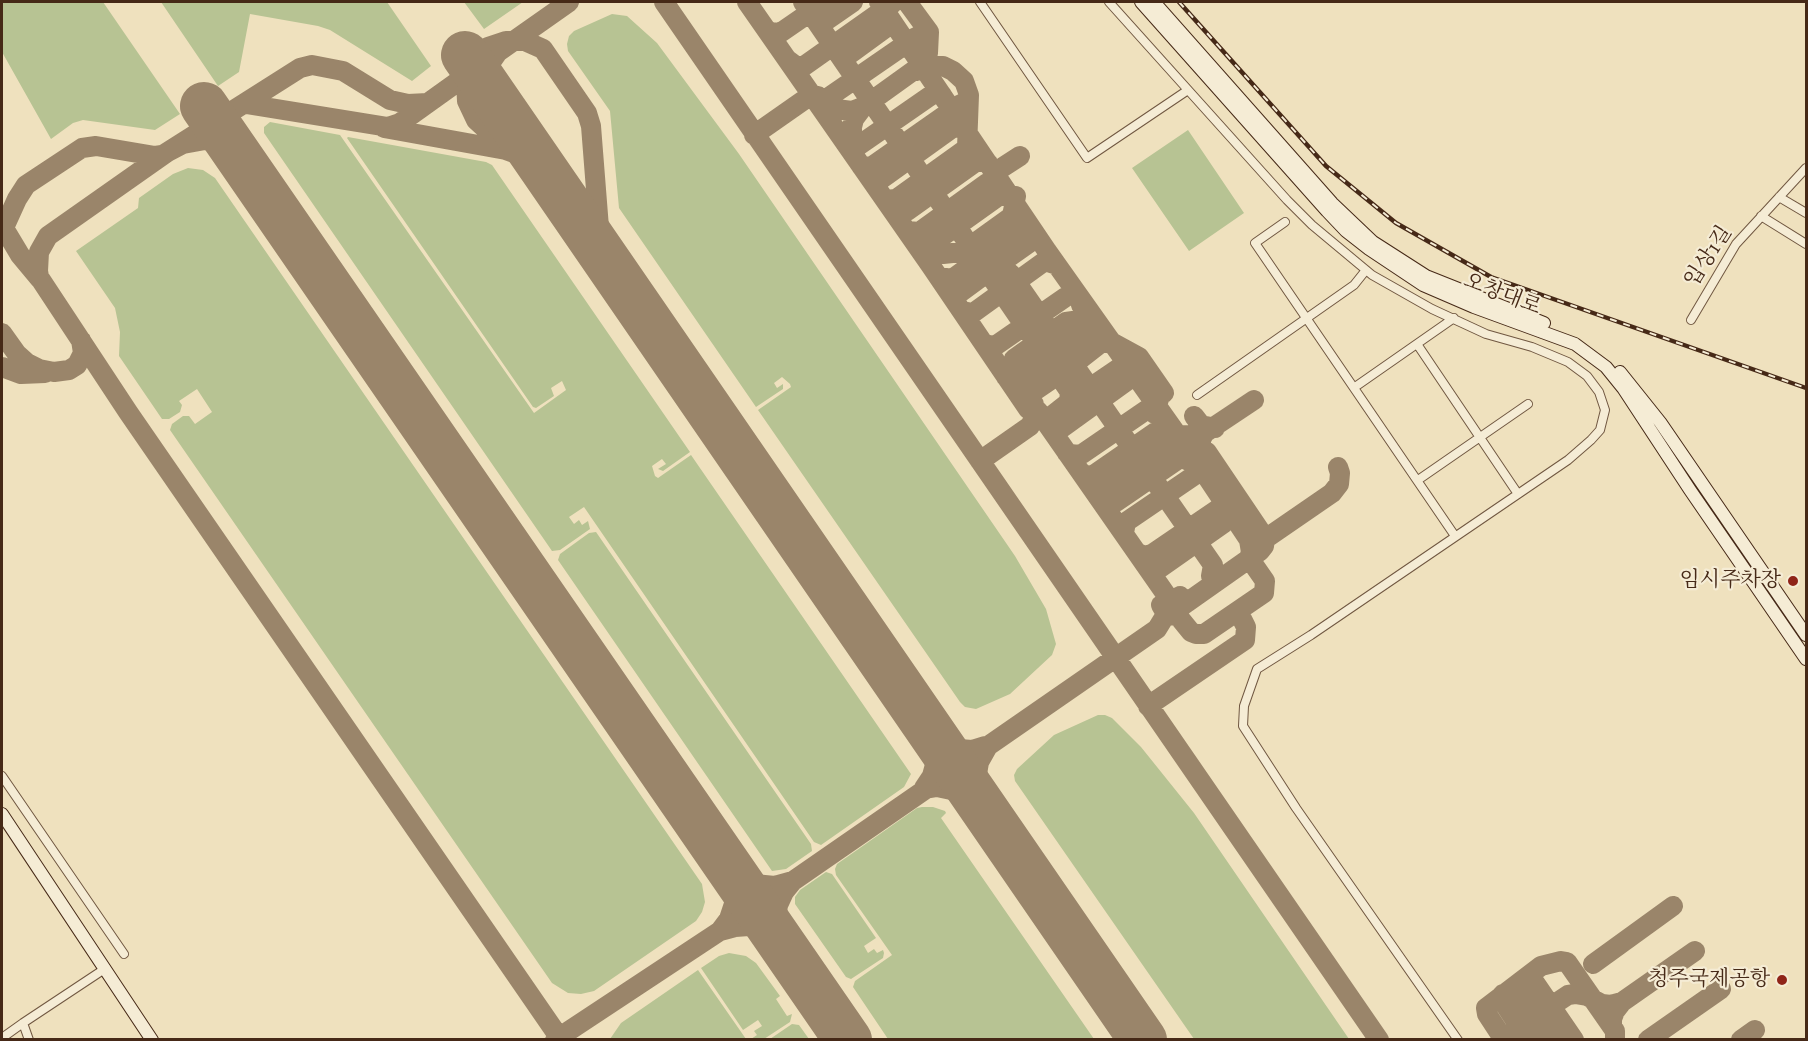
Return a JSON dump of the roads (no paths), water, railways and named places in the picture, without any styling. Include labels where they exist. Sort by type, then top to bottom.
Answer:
[{"type":"main road","name":"오창대로","points":[[1141,2],[1346,231],[1423,285],[1474,307],[1575,344],[1606,367],[1623,388],[1806,659]]},
{"type":"main road","name":"오창대로","points":[[1155,2],[1332,203],[1373,242],[1426,276],[1555,327],[1577,337],[1606,357],[1660,422],[1806,634]]},
{"type":"main road","points":[[2,814],[152,1040]]},
{"type":"street","points":[[980,2],[1087,158],[1188,90]]},
{"type":"street","points":[[1109,2],[1311,225],[1366,270],[1432,309],[1486,334],[1568,362],[1587,376],[1599,392],[1605,410],[1600,430],[1591,440],[1568,460],[1311,635],[1257,669],[1244,706],[1243,726],[1296,808],[1458,1040]]},
{"type":"street","name":"입상1길","points":[[1691,320],[1736,244],[1806,168]]},
{"type":"street","points":[[1779,197],[1806,213]]},
{"type":"street","name":"입상1길","points":[[1761,216],[1806,244]]},
{"type":"street","points":[[1285,222],[1255,243],[1455,536]]},
{"type":"street","points":[[1197,395],[1354,285],[1366,270]]},
{"type":"street","points":[[1355,387],[1454,318]]},
{"type":"street","points":[[1417,344],[1518,494]]},
{"type":"street","points":[[1418,480],[1528,404]]},
{"type":"street","points":[[2,776],[124,954]]},
{"type":"street","points":[[2,1038],[106,968]]},
{"type":"street","points":[[23,1023],[29,1040]]},
{"type":"railway","points":[[1179,2],[1326,166],[1396,223],[1491,277],[1806,388]]},
{"type":"place","name":"임시주차장","points":[[1793,581]]},
{"type":"place","name":"청주국제공항","points":[[1782,980]]}]
